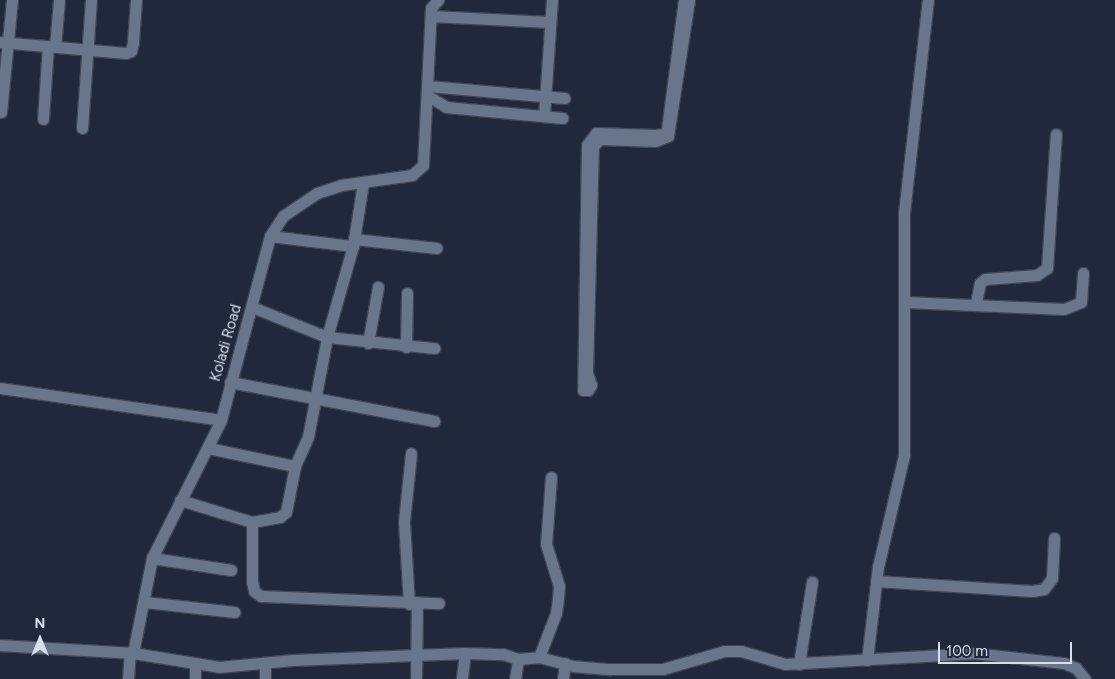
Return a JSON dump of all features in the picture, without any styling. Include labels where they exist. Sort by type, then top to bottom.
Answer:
[{"type":"street","points":[[1,112],[5,42],[12,0]]},
{"type":"street","points":[[43,119],[59,0]]},
{"type":"street","points":[[82,128],[91,0]]},
{"type":"street","points":[[5,42],[87,50],[131,51],[136,0]]},
{"type":"street","name":"Koladi Road","points":[[128,679],[132,653],[145,602],[152,558],[221,420],[270,236],[283,216],[316,193],[340,185],[412,175],[420,171],[426,156],[431,8],[438,0]]},
{"type":"street","points":[[544,116],[552,0]]},
{"type":"street","points":[[684,0],[667,130],[664,134],[655,135],[596,133],[587,145],[581,383],[583,390],[588,390],[591,385],[587,373],[593,146],[600,139],[655,141],[668,136],[690,0]]},
{"type":"street","points":[[867,660],[876,581],[904,455],[904,213],[928,0]]},
{"type":"street","points":[[431,16],[550,22]]},
{"type":"street","points":[[428,91],[564,98]]},
{"type":"street","points":[[428,91],[446,107],[562,118]]},
{"type":"street","points":[[976,303],[980,283],[985,279],[1037,275],[1047,268],[1056,134]]},
{"type":"street","points":[[180,500],[252,522],[280,516],[286,512],[295,466],[308,436],[327,337],[353,242],[363,183]]},
{"type":"street","points":[[270,236],[437,248]]},
{"type":"street","points":[[905,302],[976,303],[1064,310],[1082,302],[1083,273]]},
{"type":"street","points":[[368,343],[378,287]]},
{"type":"street","points":[[406,347],[407,293]]},
{"type":"street","points":[[252,307],[327,337],[406,347],[434,348]]},
{"type":"street","points":[[230,382],[315,401],[434,422]]},
{"type":"street","points":[[0,388],[221,420]]},
{"type":"street","points":[[208,448],[295,466]]},
{"type":"street","points":[[411,453],[404,522],[418,656],[416,679]]},
{"type":"street","points":[[539,657],[556,613],[558,598],[558,586],[546,544],[552,477]]},
{"type":"street","points":[[252,522],[252,581],[254,591],[261,596],[439,603]]},
{"type":"street","points":[[876,581],[1032,591],[1044,589],[1052,578],[1054,538]]},
{"type":"street","points":[[152,558],[231,570]]},
{"type":"street","points":[[799,664],[812,582]]},
{"type":"street","points":[[145,602],[234,612]]},
{"type":"street","points":[[0,645],[132,653],[220,667],[465,653],[503,654],[518,659],[539,657],[565,663],[662,674],[724,651],[740,651],[785,664],[973,654],[1064,663],[1076,668],[1085,679]]},
{"type":"street","points":[[462,679],[465,653]]},
{"type":"street","points":[[515,679],[518,659]]},
{"type":"street","points":[[195,663],[195,679]]},
{"type":"street","points":[[265,663],[265,679]]},
{"type":"street","points":[[563,679],[565,663]]}]
